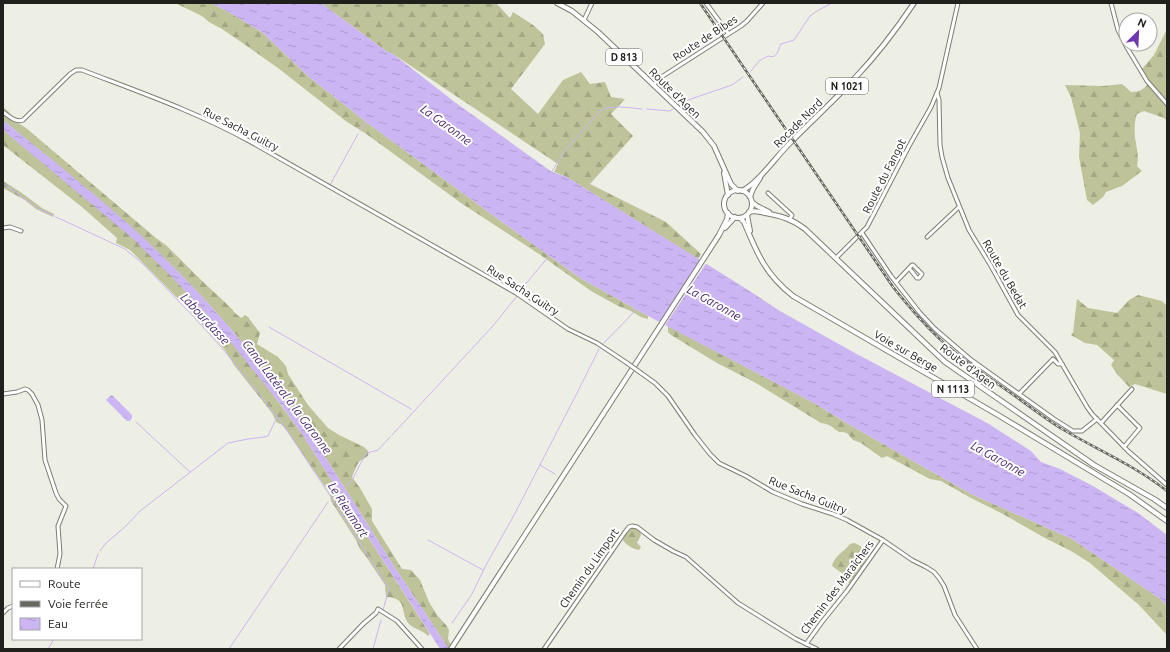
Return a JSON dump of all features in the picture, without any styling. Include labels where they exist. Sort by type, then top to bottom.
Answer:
[{"type":"main road","name":"Route d'Agen","points":[[557,3],[572,11],[584,20],[707,136],[719,155],[731,184],[740,191]]},
{"type":"main road","name":"Rocade Nord","points":[[772,163],[881,49],[914,3]]},
{"type":"main road","name":"Route d'Agen","points":[[719,155],[728,195]]},
{"type":"main road","name":"N 1021","points":[[740,191],[751,185],[772,163]]},
{"type":"main road","name":"N 1021","points":[[751,200],[754,187],[772,163]]},
{"type":"main road","points":[[451,649],[718,236],[727,219],[728,213],[725,203],[728,195],[733,192],[740,191],[747,193],[751,200],[752,207],[748,213],[740,218],[734,217],[728,213]]},
{"type":"main road","name":"Route d'Agen","points":[[751,200],[757,206],[777,215]]},
{"type":"main road","name":"Route d'Agen","points":[[748,213],[756,211],[777,215],[790,219],[805,229],[945,362],[1094,465],[1167,508]]},
{"type":"main road","name":"N 1113","points":[[748,213],[748,224],[753,244]]},
{"type":"main road","points":[[718,236],[734,217]]},
{"type":"main road","name":"N 1113","points":[[740,218],[744,222],[753,244]]},
{"type":"main road","name":"Voie sur Berge","points":[[753,244],[760,260],[779,284],[793,296],[998,415],[1129,494],[1167,521]]},
{"type":"street","points":[[584,20],[592,3]]},
{"type":"street","points":[[706,3],[728,34]]},
{"type":"street","name":"Route de Bibes","points":[[653,85],[663,76],[746,21],[763,3]]},
{"type":"street","points":[[937,93],[958,3]]},
{"type":"street","points":[[1111,3],[1118,30],[1126,46],[1147,81],[1167,104]]},
{"type":"street","name":"Rue Sacha Guitry","points":[[3,112],[17,121],[23,120],[70,74],[76,70],[82,70],[158,99],[234,133],[272,153],[516,293],[568,329],[597,344],[627,363],[655,383],[668,396],[695,435],[719,463],[746,476],[773,492],[843,518],[883,540],[907,557],[934,572],[944,586],[955,615],[976,649]]},
{"type":"street","name":"Route du Bedat","points":[[937,93],[939,100],[941,152],[948,178],[973,237],[1018,315],[1023,322],[1055,352],[1087,407],[1097,419],[1124,447],[1167,485]]},
{"type":"street","name":"Route du Fangot","points":[[836,258],[867,227],[928,113],[937,93]]},
{"type":"street","points":[[768,193],[792,215],[790,219]]},
{"type":"street","points":[[927,237],[959,207]]},
{"type":"street","points":[[3,228],[10,227],[21,231]]},
{"type":"street","points":[[862,233],[886,269],[920,313],[935,329],[970,359],[1073,431],[1082,431],[1097,419]]},
{"type":"street","points":[[896,282],[909,268]]},
{"type":"street","points":[[1019,394],[1053,359],[1058,364],[1062,364]]},
{"type":"street","points":[[3,394],[25,389],[32,394],[38,405],[42,420],[45,460],[56,493],[59,499],[66,506],[58,526],[60,554],[57,568]]},
{"type":"street","points":[[1101,423],[1132,389]]},
{"type":"street","points":[[1117,405],[1140,428],[1124,447]]},
{"type":"street","name":"Chemin du Limport","points":[[544,649],[625,532],[632,526],[637,527],[654,540],[686,558],[738,603],[766,621],[817,649]]},
{"type":"street","name":"Chemin des Maraîchers","points":[[806,644],[847,591],[883,540]]},
{"type":"street","points":[[3,613],[12,606]]},
{"type":"street","points":[[339,649],[363,624],[380,610],[397,621],[422,649]]},
{"type":"green space","points":[[175,3],[211,3],[263,33],[309,77],[366,122],[580,278],[648,316],[648,319],[618,306],[591,291],[539,254],[461,203],[365,133],[347,122],[278,68],[244,44],[202,16]]},
{"type":"green space","points":[[321,3],[496,3],[510,18],[513,12],[533,25],[543,34],[545,44],[511,89],[538,114],[563,80],[581,72],[590,84],[605,82],[611,97],[625,99],[611,114],[633,136],[590,184],[666,222],[701,254],[698,259],[567,177],[554,172],[558,164],[393,54],[386,51]]},
{"type":"green space","points":[[1167,29],[1167,121],[1164,118],[1144,111],[1137,114],[1135,120],[1135,136],[1138,157],[1137,166],[1142,171],[1122,186],[1106,192],[1103,197],[1093,205],[1087,200],[1079,157],[1080,133],[1071,97],[1065,85],[1103,86],[1122,84],[1131,92],[1142,90],[1150,81],[1142,69],[1156,52],[1158,52],[1158,47]]},
{"type":"green space","points":[[3,107],[9,112],[12,119],[26,128],[167,246],[235,313],[241,318],[245,315],[248,317],[260,333],[257,344],[278,357],[286,366],[288,374],[308,405],[328,428],[364,447],[368,451],[367,457],[359,462],[352,477],[372,509],[372,521],[402,569],[411,570],[420,580],[429,602],[449,630],[448,639],[453,649],[449,649],[299,418],[241,341],[195,289],[128,224],[3,120]]},
{"type":"green space","points":[[3,130],[84,195],[131,236],[201,307],[223,332],[265,384],[304,437],[430,634],[428,636],[424,632],[409,624],[404,615],[401,603],[398,600],[386,597],[385,585],[360,549],[356,540],[331,501],[330,494],[287,431],[281,424],[277,423],[272,413],[234,365],[225,350],[192,313],[130,250],[116,243],[117,238],[82,207],[3,145]]},
{"type":"green space","points":[[3,181],[42,208],[54,214],[53,217],[36,209],[25,200],[3,188]]},
{"type":"green space","points":[[1138,295],[1162,301],[1167,306],[1167,394],[1135,384],[1129,387],[1111,365],[1114,360],[1097,345],[1085,343],[1071,335],[1073,333],[1077,299],[1088,308],[1117,313],[1129,300]]},
{"type":"green space","points":[[668,326],[814,403],[971,494],[1072,539],[1159,598],[1167,606],[1167,635],[1139,605],[1090,563],[1071,551],[941,481],[930,479],[887,456],[882,458],[861,443],[853,440],[847,433],[839,432],[829,425],[821,423],[756,383],[717,363],[671,335],[668,332]]},
{"type":"green space","points":[[632,527],[640,532],[641,535],[637,543],[641,547],[639,550],[626,544],[623,540],[628,530]]},
{"type":"green space","points":[[854,543],[861,547],[867,558],[849,583],[845,581],[846,576],[832,566],[837,557],[850,544]]},
{"type":"water","name":"La Garonne","points":[[211,3],[321,3],[386,51],[393,54],[456,103],[552,172],[567,177],[780,311],[853,352],[989,424],[1031,451],[1041,462],[1060,469],[1093,486],[1138,513],[1167,535],[1167,606],[1159,598],[1072,539],[971,494],[814,403],[648,316],[580,278],[366,122],[309,77],[263,33]]},
{"type":"water","points":[[3,120],[131,226],[196,290],[230,328],[281,392],[300,419],[449,649],[440,649],[304,437],[282,406],[221,330],[172,277],[131,237],[3,130]]},
{"type":"water","points":[[112,395],[132,415],[130,421],[127,421],[106,400]]},
{"type":"pier","points":[[701,258],[707,262],[664,327],[659,324]]},
{"type":"waterway","points":[[751,71],[759,61],[768,56],[771,57],[777,54],[781,44],[794,40],[810,16],[832,3]]},
{"type":"waterway","points":[[679,103],[732,85],[743,77]]},
{"type":"waterway","points":[[551,173],[564,152],[600,111],[615,107],[642,109]]},
{"type":"waterway","points":[[647,109],[670,111],[673,109]]},
{"type":"waterway","points":[[360,131],[366,121]]},
{"type":"waterway","points":[[330,185],[358,134]]},
{"type":"waterway","name":"Labourdasse","points":[[3,183],[39,209],[54,216]]},
{"type":"waterway","name":"Labourdasse","points":[[56,217],[125,249],[143,264],[221,347],[277,417],[268,436],[228,443],[140,511],[126,526],[106,543],[100,551]]},
{"type":"waterway","points":[[519,292],[549,256]]},
{"type":"waterway","points":[[392,435],[492,327],[517,296]]},
{"type":"waterway","points":[[604,343],[636,308]]},
{"type":"waterway","points":[[269,327],[411,409]]},
{"type":"waterway","points":[[452,623],[472,594],[599,349]]},
{"type":"waterway","name":"Le Rieumort","points":[[278,417],[389,589],[383,610]]},
{"type":"waterway","points":[[136,422],[190,472]]},
{"type":"waterway","points":[[351,482],[365,455],[378,450],[390,437]]},
{"type":"waterway","points":[[540,465],[555,474]]},
{"type":"waterway","points":[[345,487],[349,483]]},
{"type":"waterway","points":[[229,649],[328,502]]},
{"type":"waterway","points":[[428,540],[483,570]]},
{"type":"waterway","name":"Labourdasse","points":[[93,568],[98,554]]},
{"type":"waterway","name":"Le Rieumort","points":[[373,649],[381,620]]},
{"type":"waterway","name":"Labourdasse","points":[[48,649],[53,640]]},
{"type":"railway","points":[[700,3],[893,287],[924,323],[961,357],[1044,417],[1062,429],[1129,465],[1167,491]]},
{"type":"water label","name":"Canal Latéral à la Garonne","points":[[287,397]]}]
